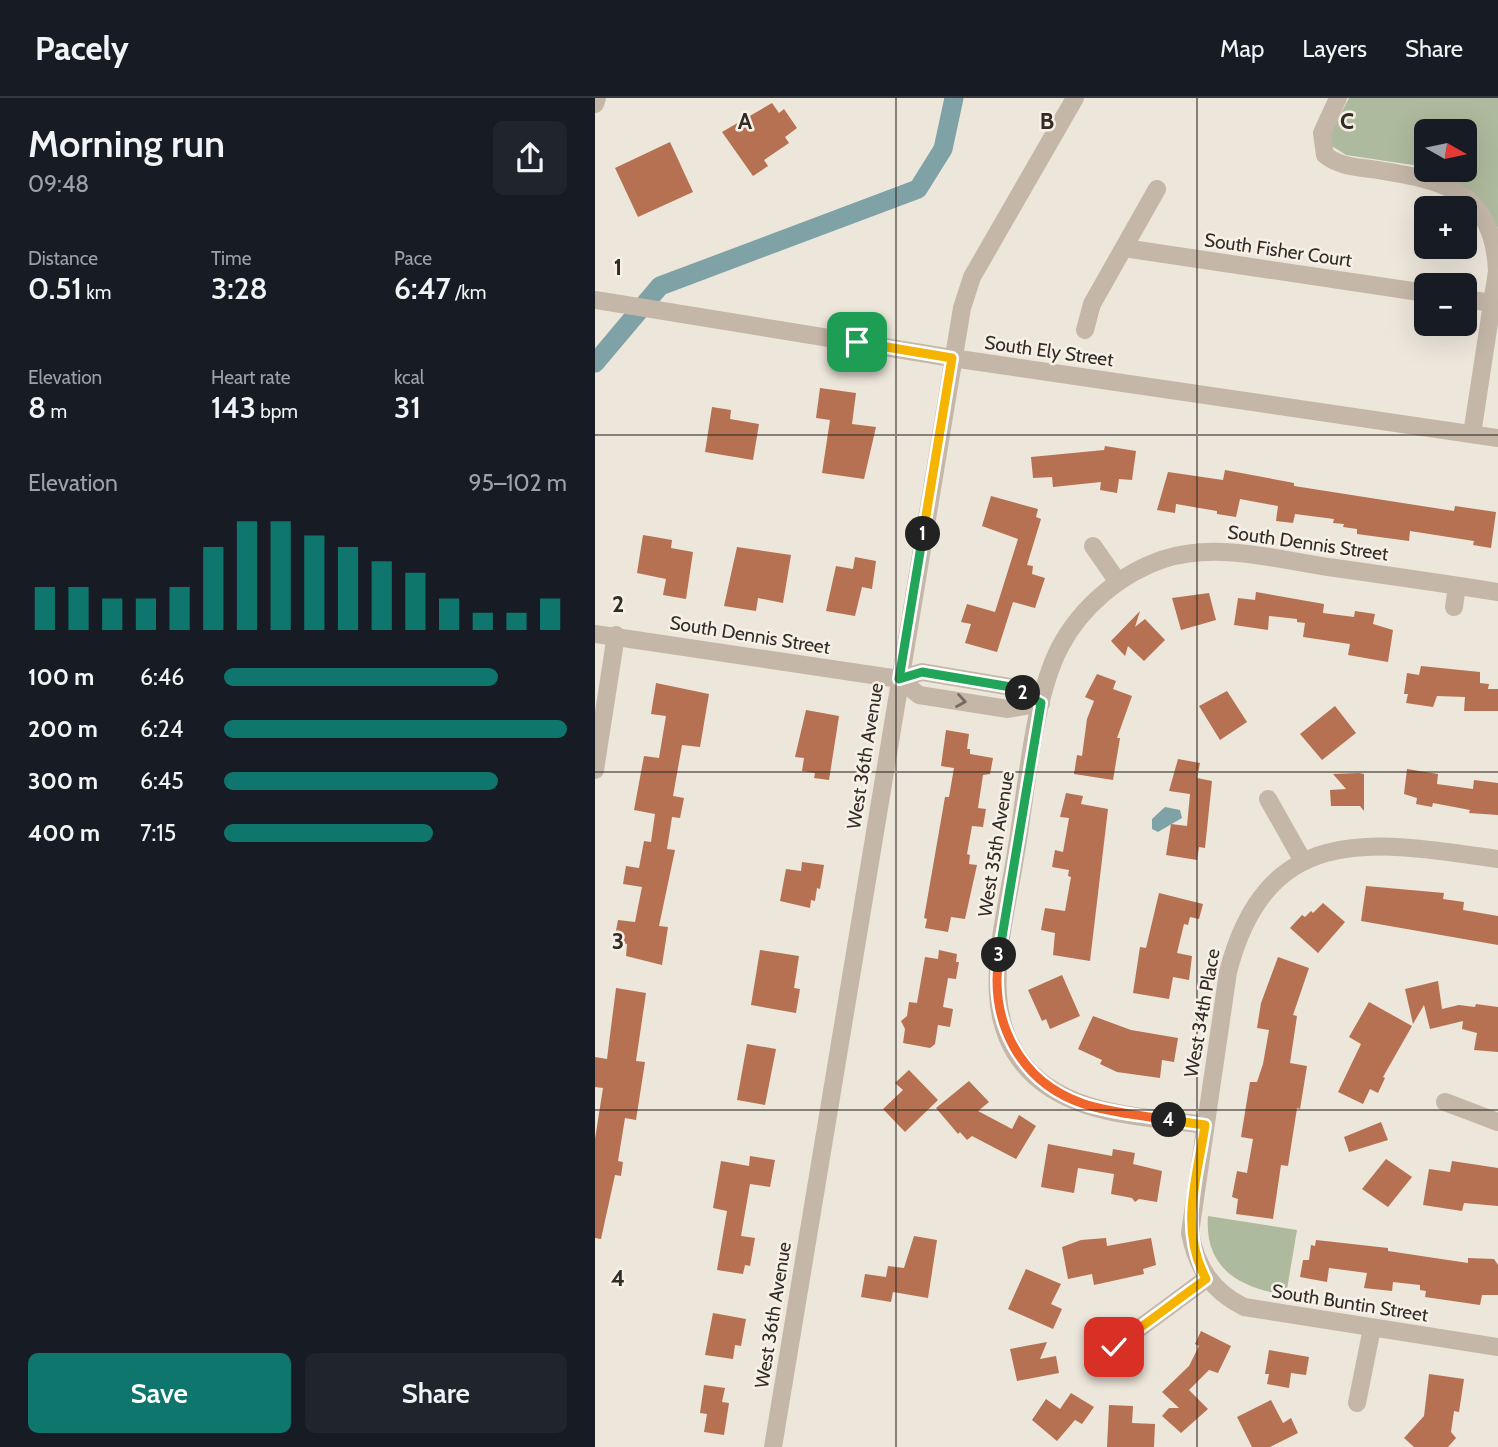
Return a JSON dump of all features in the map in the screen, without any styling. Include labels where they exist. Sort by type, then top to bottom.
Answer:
[{"type":"street","points":[[595,104],[597,98]]},
{"type":"street","name":"West 36th Avenue","points":[[772,1447],[962,308],[972,277],[1075,98]]},
{"type":"street","points":[[1338,98],[1322,133],[1322,145],[1332,161],[1443,183],[1459,191],[1480,213],[1488,226],[1496,253],[1492,303],[1472,435]]},
{"type":"street","points":[[1085,330],[1092,304],[1157,189]]},
{"type":"street","name":"South Fisher Court","points":[[1124,248],[1414,291]]},
{"type":"street","name":"South Ely Street","points":[[595,300],[952,358],[1498,438]]},
{"type":"street","points":[[1477,301],[1492,303]]},
{"type":"street","points":[[1093,547],[1118,582]]},
{"type":"street","name":"South Dennis Street","points":[[1118,582],[1162,560],[1197,552],[1220,552],[1498,592]]},
{"type":"street","name":"West 35th Avenue","points":[[1118,582],[1077,621],[1060,647],[1041,703],[998,964],[997,996],[1008,1040],[1034,1075],[1081,1103],[1103,1110],[1205,1125]]},
{"type":"street","points":[[1454,607],[1457,586]]},
{"type":"street","name":"South Dennis Street","points":[[595,634],[617,635],[899,679],[919,695],[1008,709],[1041,703]]},
{"type":"street","points":[[595,770],[617,635]]},
{"type":"street","points":[[1268,799],[1303,861]]},
{"type":"street","name":"West 34th Place","points":[[1206,1279],[1195,1257],[1190,1233],[1234,946],[1252,906],[1268,888],[1303,861],[1331,851],[1370,844],[1399,845],[1498,859]]},
{"type":"street","points":[[1445,1102],[1498,1122]]},
{"type":"street","points":[[1114,1347],[1206,1279]]},
{"type":"street","name":"South Buntin Street","points":[[1206,1279],[1230,1300],[1244,1307],[1498,1347]]},
{"type":"street","points":[[1357,1403],[1372,1328]]},
{"type":"green space","points":[[1349,98],[1498,98],[1498,228],[1477,196],[1456,182],[1477,182],[1477,119],[1414,119],[1414,165],[1346,155],[1332,146],[1329,137]]},
{"type":"green space","points":[[1208,1216],[1297,1230],[1286,1295],[1254,1287],[1228,1273],[1212,1250],[1208,1234]]},
{"type":"water","points":[[1165,807],[1180,810],[1182,818],[1158,832],[1152,829],[1152,819]]},
{"type":"building","points":[[772,103],[779,113],[784,109],[797,128],[785,137],[789,143],[764,160],[768,166],[753,176],[722,132]]},
{"type":"building","points":[[670,142],[693,192],[638,217],[615,168]]},
{"type":"building","points":[[820,388],[856,393],[852,424],[876,427],[864,479],[822,473],[830,420],[816,418]]},
{"type":"building","points":[[712,407],[731,410],[730,419],[759,424],[753,460],[705,452]]},
{"type":"building","points":[[1105,446],[1136,451],[1132,480],[1119,479],[1117,493],[1100,490],[1101,482],[1053,487],[1052,477],[1033,478],[1031,457],[1104,450]]},
{"type":"building","points":[[1225,470],[1294,483],[1294,486],[1454,511],[1455,506],[1496,512],[1491,548],[1473,545],[1474,541],[1410,531],[1409,541],[1357,534],[1357,529],[1333,523],[1334,519],[1295,514],[1293,523],[1276,521],[1278,506],[1240,499],[1236,517],[1176,504],[1175,513],[1157,510],[1168,472],[1223,480]]},
{"type":"building","points":[[991,496],[1038,509],[1036,517],[1041,519],[1027,565],[1033,566],[1032,574],[1045,578],[1035,608],[1013,602],[997,652],[965,643],[971,624],[961,622],[967,604],[995,612],[1018,539],[982,526]]},
{"type":"building","points":[[643,535],[672,540],[671,548],[693,552],[686,599],[663,595],[666,579],[637,573]]},
{"type":"building","points":[[737,547],[791,555],[783,603],[758,598],[756,611],[724,606]]},
{"type":"building","points":[[855,557],[876,561],[872,589],[862,587],[855,616],[826,611],[836,566],[853,569]]},
{"type":"building","points":[[1256,592],[1324,604],[1323,613],[1354,617],[1355,611],[1375,614],[1373,624],[1393,630],[1388,662],[1348,655],[1350,644],[1303,637],[1305,623],[1297,622],[1297,619],[1269,616],[1268,630],[1234,625],[1238,598],[1255,600]]},
{"type":"building","points":[[1209,593],[1216,620],[1181,630],[1172,598]]},
{"type":"building","points":[[1140,611],[1135,627],[1145,619],[1165,640],[1144,661],[1128,646],[1125,656],[1111,641]]},
{"type":"building","points":[[1421,666],[1480,672],[1480,683],[1489,684],[1488,689],[1498,689],[1498,711],[1464,711],[1465,697],[1437,696],[1433,707],[1406,703],[1408,694],[1404,694],[1407,673],[1419,675]]},
{"type":"building","points":[[1097,674],[1116,681],[1113,689],[1132,696],[1117,738],[1120,738],[1113,780],[1074,774],[1077,755],[1082,756],[1087,719],[1094,701],[1085,697]]},
{"type":"building","points":[[656,683],[709,694],[700,747],[682,745],[673,796],[684,798],[680,818],[672,817],[667,849],[675,850],[659,926],[668,927],[662,965],[626,956],[627,944],[614,941],[618,920],[635,922],[642,887],[623,884],[626,866],[639,868],[644,841],[651,842],[655,814],[634,810],[644,756],[659,758],[666,716],[651,714]]},
{"type":"building","points":[[1227,691],[1247,722],[1220,740],[1199,706]]},
{"type":"building","points":[[1335,706],[1356,733],[1322,760],[1300,734]]},
{"type":"building","points":[[806,710],[839,716],[829,780],[814,778],[815,773],[802,771],[804,758],[795,757]]},
{"type":"building","points":[[946,730],[969,734],[967,749],[970,749],[970,754],[993,758],[990,774],[983,775],[978,808],[986,809],[983,827],[972,826],[967,854],[970,855],[969,864],[977,865],[965,919],[951,917],[948,932],[925,928],[927,919],[924,918],[945,797],[949,797],[954,768],[941,766]]},
{"type":"building","points":[[1178,759],[1200,763],[1197,778],[1212,781],[1205,848],[1199,847],[1197,860],[1166,855],[1171,824],[1187,826],[1190,794],[1169,791]]},
{"type":"building","points":[[1407,769],[1438,774],[1437,784],[1473,789],[1474,780],[1498,783],[1498,815],[1469,813],[1470,810],[1433,803],[1432,807],[1416,804],[1417,798],[1404,794]]},
{"type":"building","points":[[1333,774],[1364,774],[1364,811],[1360,806],[1331,806],[1330,790],[1346,789]]},
{"type":"building","points":[[1066,793],[1083,796],[1081,804],[1108,809],[1090,961],[1053,955],[1055,933],[1041,930],[1045,908],[1065,911],[1071,877],[1068,876],[1069,870],[1052,867],[1055,850],[1063,852],[1069,818],[1060,817]]},
{"type":"building","points":[[802,862],[824,865],[820,889],[817,888],[815,901],[811,900],[810,908],[780,901],[786,869],[801,871]]},
{"type":"building","points":[[1366,886],[1444,893],[1443,899],[1464,902],[1463,910],[1498,916],[1498,945],[1361,921]]},
{"type":"building","points":[[1159,893],[1203,904],[1199,919],[1190,917],[1188,925],[1184,924],[1177,953],[1192,956],[1189,980],[1173,977],[1169,999],[1133,993],[1140,947],[1146,948]]},
{"type":"building","points":[[1323,903],[1345,922],[1318,953],[1290,928],[1302,915],[1305,917],[1311,911],[1313,913]]},
{"type":"building","points":[[760,950],[799,956],[794,988],[800,989],[796,1013],[751,1005]]},
{"type":"building","points":[[939,950],[957,954],[956,962],[959,962],[956,979],[948,978],[943,1007],[953,1009],[950,1027],[938,1025],[935,1044],[930,1048],[903,1043],[905,1029],[901,1021],[907,1016],[909,1002],[917,1003],[925,957],[938,959]]},
{"type":"building","points":[[1278,957],[1309,968],[1293,1015],[1297,1016],[1290,1063],[1307,1066],[1288,1166],[1281,1165],[1273,1219],[1236,1214],[1238,1199],[1232,1197],[1237,1171],[1247,1173],[1253,1139],[1241,1137],[1250,1082],[1257,1082],[1269,1030],[1257,1028],[1261,1003]]},
{"type":"building","points":[[1062,975],[1080,1016],[1050,1029],[1046,1019],[1042,1021],[1028,990]]},
{"type":"building","points":[[1438,981],[1442,1009],[1459,1005],[1475,1007],[1476,1004],[1498,1007],[1498,1052],[1474,1050],[1477,1033],[1462,1029],[1463,1021],[1430,1029],[1424,1005],[1413,1024],[1405,989]]},
{"type":"building","points":[[616,988],[646,993],[636,1061],[645,1062],[636,1120],[625,1118],[618,1161],[623,1162],[621,1176],[615,1175],[601,1239],[595,1238],[595,1139],[603,1088],[595,1087],[595,1057],[607,1059]]},
{"type":"building","points":[[1369,1002],[1412,1026],[1383,1077],[1385,1078],[1378,1093],[1370,1089],[1363,1104],[1338,1092],[1361,1044],[1349,1037]]},
{"type":"building","points":[[1093,1016],[1131,1030],[1178,1038],[1174,1062],[1162,1060],[1160,1078],[1117,1072],[1100,1064],[1102,1060],[1078,1049]]},
{"type":"building","points":[[747,1044],[776,1049],[765,1105],[737,1100]]},
{"type":"building","points":[[909,1070],[938,1100],[905,1132],[883,1109],[903,1090],[895,1083]]},
{"type":"building","points":[[969,1081],[989,1102],[978,1111],[1012,1129],[1019,1115],[1036,1126],[1016,1159],[972,1136],[967,1140],[960,1132],[958,1134],[936,1108]]},
{"type":"building","points":[[1381,1122],[1388,1140],[1349,1152],[1344,1137]]},
{"type":"building","points":[[1048,1144],[1112,1156],[1113,1149],[1135,1153],[1133,1164],[1162,1171],[1157,1202],[1139,1199],[1135,1202],[1132,1198],[1111,1194],[1114,1174],[1078,1168],[1074,1193],[1041,1187]]},
{"type":"building","points":[[750,1156],[775,1160],[770,1187],[750,1184],[741,1236],[755,1238],[750,1266],[745,1265],[743,1274],[717,1270],[727,1211],[713,1208],[721,1161],[749,1166]]},
{"type":"building","points":[[1386,1159],[1412,1177],[1388,1207],[1362,1189]]},
{"type":"building","points":[[1452,1161],[1498,1168],[1498,1206],[1464,1203],[1462,1211],[1423,1205],[1429,1169],[1450,1172]]},
{"type":"building","points":[[914,1236],[937,1240],[928,1298],[893,1292],[891,1302],[861,1297],[865,1274],[886,1277],[888,1266],[904,1268]]},
{"type":"building","points":[[1106,1238],[1107,1246],[1151,1238],[1156,1265],[1143,1269],[1144,1274],[1094,1285],[1092,1274],[1068,1279],[1062,1247],[1081,1240]]},
{"type":"building","points":[[1316,1240],[1388,1248],[1388,1251],[1468,1263],[1468,1258],[1494,1259],[1498,1265],[1498,1295],[1482,1295],[1480,1305],[1425,1297],[1426,1291],[1420,1290],[1420,1285],[1393,1282],[1392,1291],[1364,1288],[1367,1273],[1329,1268],[1327,1282],[1300,1277],[1303,1260],[1309,1260],[1311,1245],[1315,1246]]},
{"type":"building","points":[[1026,1269],[1061,1284],[1051,1304],[1062,1309],[1053,1329],[1008,1309]]},
{"type":"building","points":[[713,1313],[746,1319],[741,1346],[735,1345],[733,1359],[705,1355]]},
{"type":"building","points":[[1201,1331],[1231,1346],[1218,1373],[1209,1370],[1189,1390],[1208,1409],[1181,1433],[1162,1416],[1169,1408],[1179,1408],[1162,1392],[1189,1366],[1199,1346],[1195,1344]]},
{"type":"building","points":[[1047,1342],[1040,1359],[1056,1356],[1059,1373],[1017,1381],[1010,1349]]},
{"type":"building","points":[[1269,1350],[1309,1357],[1306,1375],[1291,1373],[1289,1388],[1267,1384],[1269,1374],[1265,1374]]},
{"type":"building","points":[[1429,1374],[1464,1379],[1459,1412],[1454,1411],[1451,1432],[1456,1438],[1448,1447],[1414,1447],[1404,1438],[1424,1416]]},
{"type":"building","points":[[704,1385],[725,1388],[722,1402],[729,1403],[724,1435],[704,1432],[707,1414],[700,1413]]},
{"type":"building","points":[[1071,1393],[1094,1407],[1082,1424],[1075,1420],[1057,1441],[1032,1420],[1046,1399],[1060,1409]]},
{"type":"building","points":[[1271,1400],[1283,1423],[1291,1418],[1298,1433],[1270,1447],[1252,1447],[1237,1417]]},
{"type":"building","points":[[1109,1405],[1133,1406],[1132,1423],[1155,1424],[1154,1447],[1107,1447]]},
{"type":"waterway","points":[[595,363],[660,286],[918,189],[943,149],[954,98]]},
{"type":"route","points":[[857,342],[952,358],[899,679],[922,672],[1011,687],[1041,703],[998,964],[997,996],[1008,1040],[1019,1059],[1034,1075],[1060,1093],[1081,1103],[1103,1110],[1205,1125],[1190,1233],[1195,1257],[1206,1279],[1114,1347]]}]
